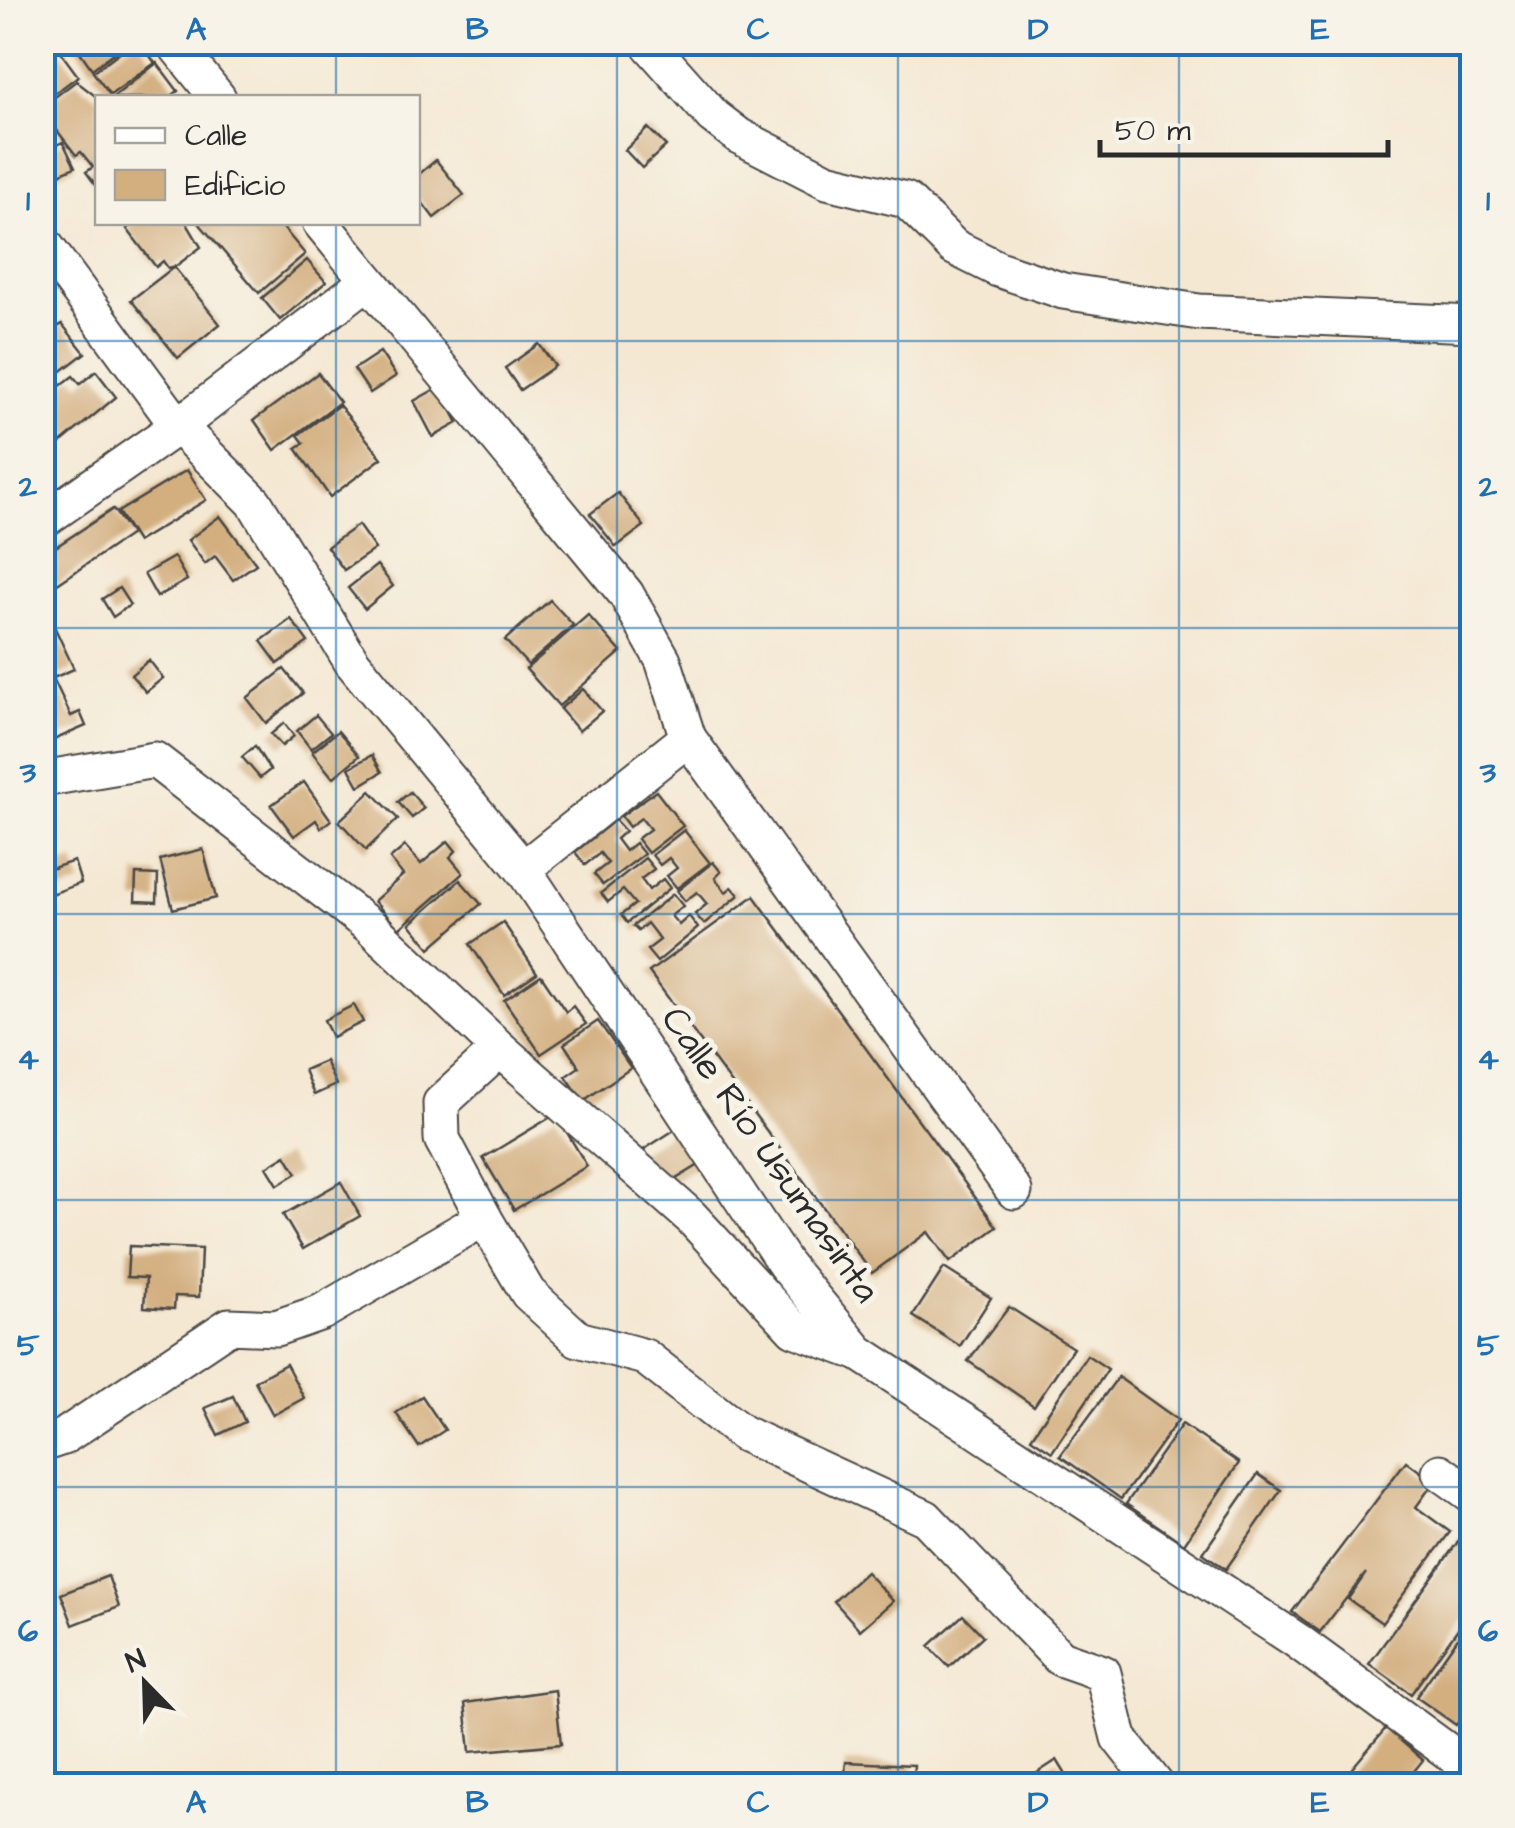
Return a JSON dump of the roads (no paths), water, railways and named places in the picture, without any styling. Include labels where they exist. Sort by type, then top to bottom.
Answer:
[{"type":"street","points":[[172,42],[216,95]]},
{"type":"street","points":[[646,42],[713,116],[738,136],[828,181],[906,200],[954,246],[1014,275],[1063,291],[1199,312],[1472,324]]},
{"type":"street","points":[[322,225],[626,594],[663,660],[688,738],[1014,1190]]},
{"type":"street","name":"Calle Río Usumasinta","points":[[42,241],[178,426],[254,502],[352,662],[523,868],[785,1264],[858,1352],[1296,1640],[1472,1770]]},
{"type":"street","points":[[42,521],[178,426],[368,281]]},
{"type":"street","points":[[523,868],[688,738]]},
{"type":"street","points":[[42,780],[155,760],[371,927],[500,1049],[692,1217],[794,1329],[858,1352]]},
{"type":"street","points":[[500,1049],[441,1103],[442,1139],[528,1293],[578,1339],[644,1357],[742,1434],[926,1518],[1060,1658],[1103,1674],[1119,1738],[1157,1786]]},
{"type":"street","points":[[42,1444],[63,1437],[229,1326],[276,1328],[322,1312],[484,1218]]},
{"type":"street","points":[[1440,1472],[1472,1494]]}]
